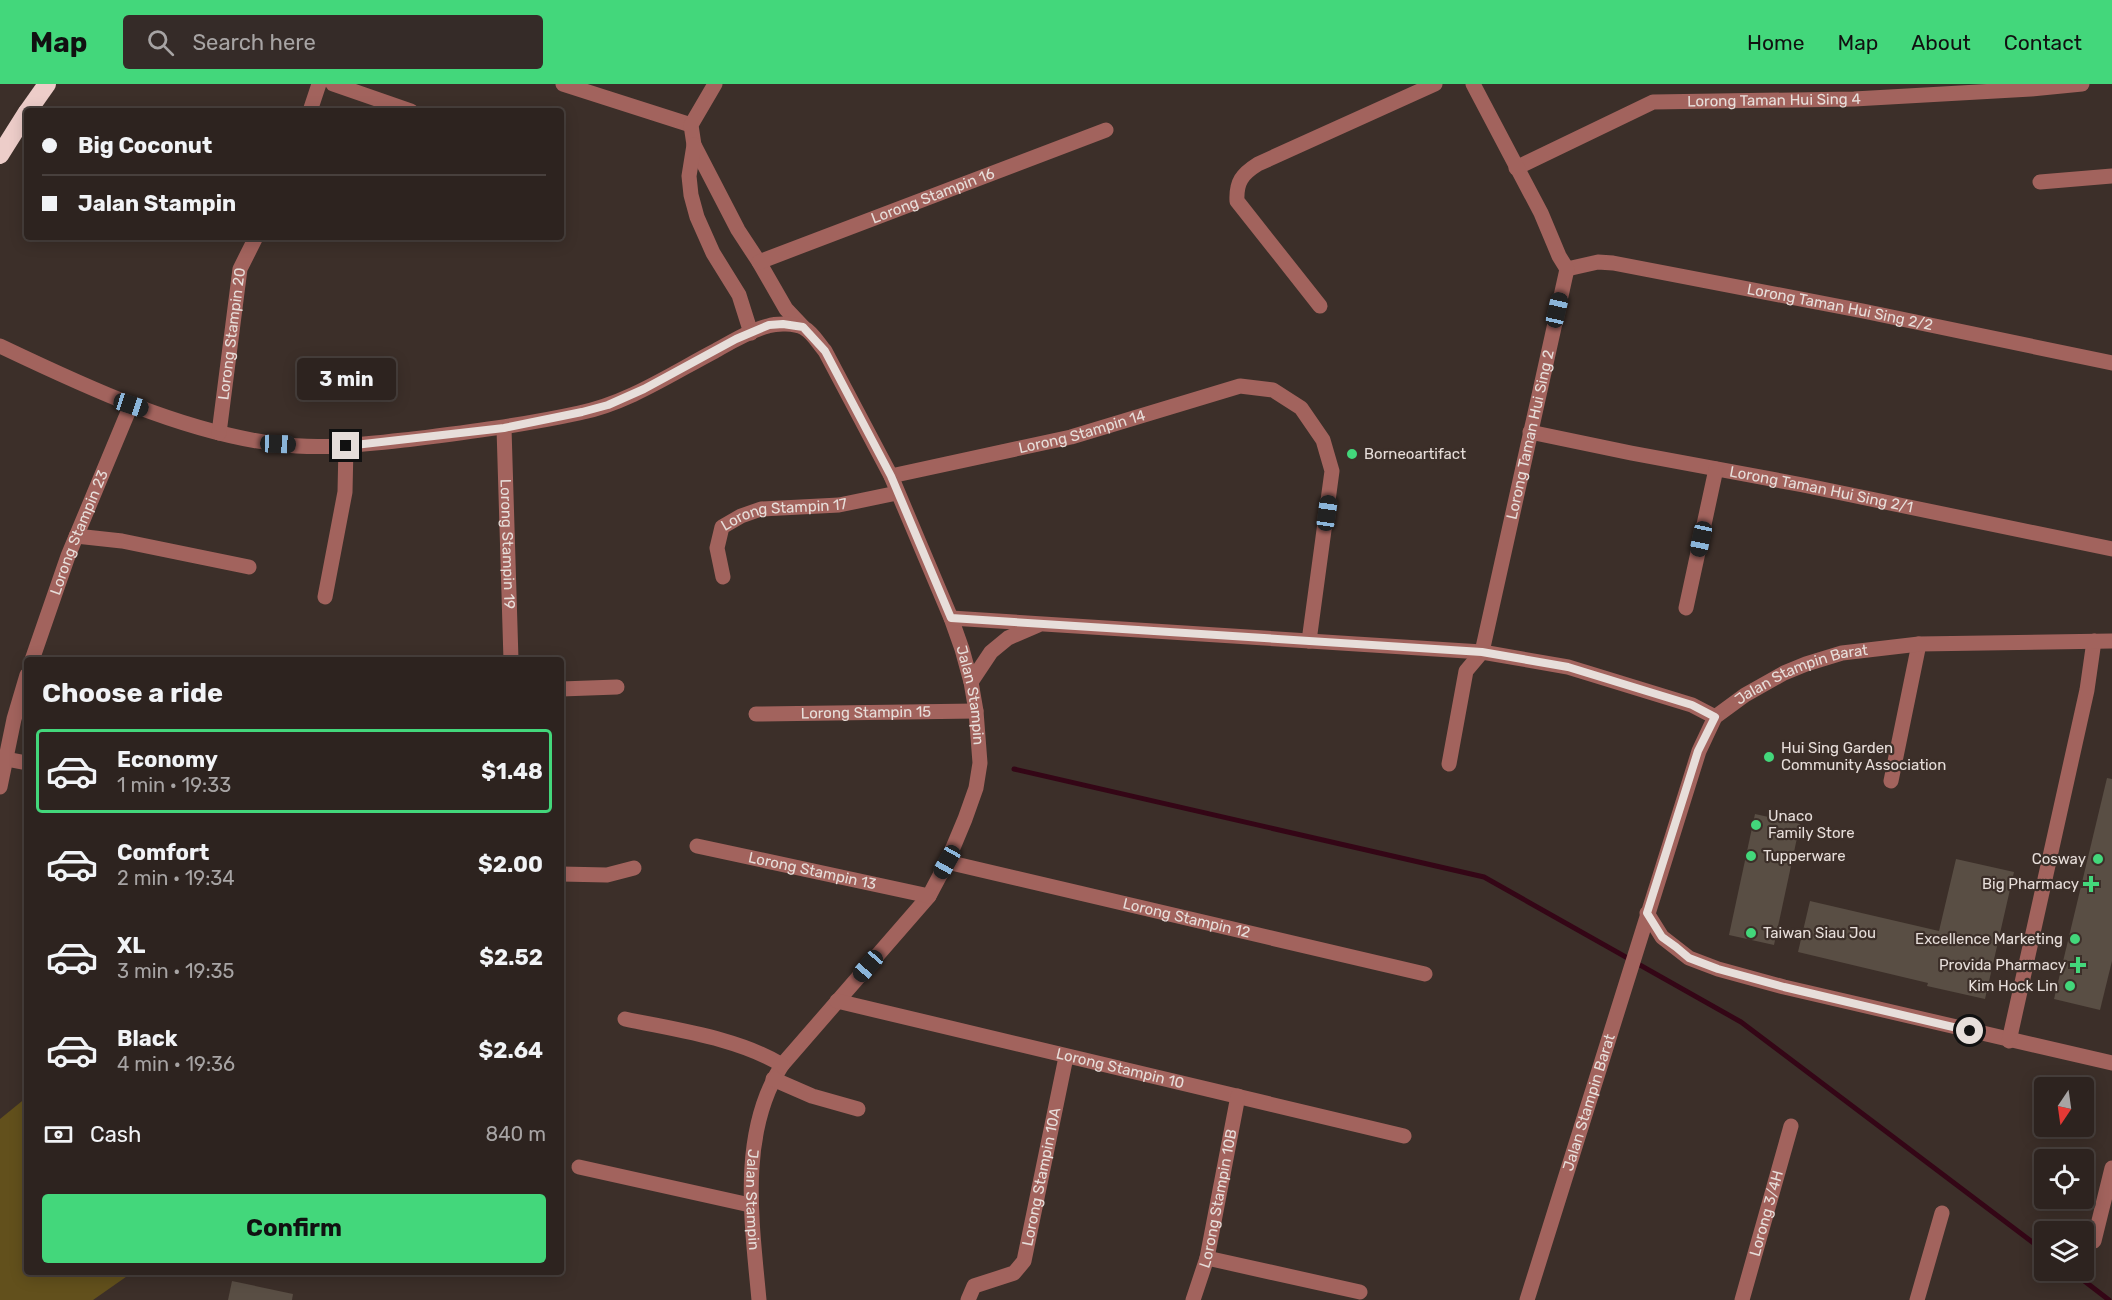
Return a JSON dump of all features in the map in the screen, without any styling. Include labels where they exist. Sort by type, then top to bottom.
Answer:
[{"type":"highway","points":[[30,108],[47,84]]},
{"type":"highway","points":[[0,155],[24,117]]},
{"type":"street","points":[[311,108],[319,84]]},
{"type":"street","points":[[333,84],[402,108]]},
{"type":"street","points":[[563,84],[692,125]]},
{"type":"street","points":[[715,84],[692,125],[694,146],[689,176],[691,195],[697,217],[713,253],[739,295],[751,333]]},
{"type":"street","points":[[1320,306],[1237,201],[1236,188],[1242,174],[1258,164],[1435,84]]},
{"type":"street","points":[[1473,84],[1541,213],[1567,269]]},
{"type":"street","name":"Lorong Taman Hui Sing 4","points":[[1516,168],[1653,102],[1854,99],[2082,84]]},
{"type":"street","name":"Lorong Stampin 16","points":[[759,262],[1106,130]]},
{"type":"street","points":[[694,146],[738,230],[786,309],[803,327]]},
{"type":"street","points":[[2040,182],[2112,176]]},
{"type":"street","name":"Lorong Stampin 20","points":[[219,433],[240,269],[254,240]]},
{"type":"street","name":"Lorong Taman Hui Sing 2/2","points":[[1567,269],[1586,264],[1613,263],[1863,311],[2112,363]]},
{"type":"street","name":"Lorong Taman Hui Sing 2","points":[[1449,764],[1466,671],[1482,652],[1567,269]]},
{"type":"street","points":[[0,346],[131,405],[219,433],[278,444],[346,446],[504,428],[582,412],[608,405],[644,389],[769,325],[783,324],[803,327]]},
{"type":"street","name":"Jalan Stampin","points":[[759,1300],[750,1205],[753,1161],[760,1116],[773,1079],[782,1065],[929,896],[947,862],[976,788],[980,763],[971,682],[951,618],[921,544],[891,476],[825,351],[803,327]]},
{"type":"street","name":"Lorong Stampin 14","points":[[891,476],[1071,437],[1240,386],[1273,390],[1301,408],[1323,440],[1332,471],[1309,641]]},
{"type":"street","name":"Lorong Stampin 23","points":[[33,657],[76,536],[131,405]]},
{"type":"street","name":"Lorong Stampin 19","points":[[504,428],[511,657]]},
{"type":"street","name":"Lorong Taman Hui Sing 2/1","points":[[1530,432],[1803,485],[2112,549]]},
{"type":"street","points":[[325,597],[345,492],[346,446]]},
{"type":"street","points":[[1686,609],[1716,469]]},
{"type":"street","name":"Lorong Stampin 17","points":[[723,577],[717,549],[722,527],[741,516],[761,509],[838,505],[897,493]]},
{"type":"street","points":[[76,536],[122,541],[249,567]]},
{"type":"street","points":[[951,618],[1482,652],[1568,667],[1692,705],[1715,717]]},
{"type":"street","points":[[971,682],[991,652],[1008,638],[1041,623]]},
{"type":"street","points":[[2009,1041],[2087,690],[2094,641]]},
{"type":"street","name":"Jalan Stampin Barat","points":[[1527,1300],[1698,751],[1715,717],[1745,694],[1784,673],[1842,653],[1920,644],[2112,641]]},
{"type":"street","points":[[1891,781],[1920,644]]},
{"type":"street","points":[[0,787],[6,759],[7,717],[24,681]]},
{"type":"street","points":[[564,689],[617,687]]},
{"type":"street","name":"Lorong Stampin 15","points":[[756,714],[976,711]]},
{"type":"street","points":[[6,759],[24,762]]},
{"type":"street","name":"Lorong Stampin 13","points":[[697,846],[929,896]]},
{"type":"street","name":"Lorong Stampin 12","points":[[947,862],[1425,974]]},
{"type":"street","points":[[564,874],[608,875],[634,868]]},
{"type":"street","points":[[1647,913],[1662,937],[1689,958],[1718,969],[2009,1041],[2112,1063]]},
{"type":"street","name":"Lorong Stampin 10","points":[[837,1001],[1404,1136]]},
{"type":"street","points":[[625,1019],[731,1044],[757,1052],[782,1065]]},
{"type":"street","name":"Lorong Stampin 10A","points":[[968,1300],[974,1286],[1014,1273],[1024,1261],[1066,1057]]},
{"type":"street","points":[[773,1079],[812,1096],[858,1109]]},
{"type":"street","name":"Lorong Stampin 10B","points":[[1193,1300],[1207,1258],[1238,1096]]},
{"type":"street","name":"Lorong 3/4H","points":[[1742,1300],[1791,1126]]},
{"type":"street","points":[[579,1167],[750,1205]]},
{"type":"street","points":[[2094,1241],[2112,1168]]},
{"type":"street","points":[[1917,1300],[1942,1213]]},
{"type":"street","points":[[1207,1258],[1360,1292]]},
{"type":"shaded area","points":[[24,1099],[24,1275],[129,1275],[93,1300],[0,1300],[0,1119]]},
{"type":"building","points":[[2107,778],[2112,779],[2112,961],[2100,1010],[2054,999]]},
{"type":"building","points":[[1755,814],[1800,824],[1774,945],[1729,935]]},
{"type":"building","points":[[1956,859],[2014,872],[1985,999],[1798,952],[1810,901],[1939,931]]},
{"type":"building","points":[[232,1281],[293,1294],[292,1300],[228,1300]]},
{"type":"waterway","points":[[1014,769],[1484,877],[1741,1022],[2034,1243]]},
{"type":"waterway","points":[[2084,1281],[2109,1300]]},
{"type":"place","name":"Borneoartifact","points":[[1352,454]]},
{"type":"place","name":"Hui Sing Garden Community Association","points":[[1769,757]]},
{"type":"place","name":"Unaco Family Store","points":[[1756,825]]},
{"type":"place","name":"Tupperware","points":[[1751,856]]},
{"type":"place","name":"Cosway","points":[[2098,859]]},
{"type":"place","name":"Big Pharmacy","points":[[2091,884]]},
{"type":"place","name":"Taiwan Siau Jou","points":[[1751,933]]},
{"type":"place","name":"Excellence Marketing","points":[[2075,939]]},
{"type":"place","name":"Provida Pharmacy","points":[[2078,965]]},
{"type":"place","name":"Kim Hock Lin","points":[[2070,986]]},
{"type":"route","points":[[346,446],[504,428],[582,412],[608,405],[644,389],[736,339],[769,325],[783,324],[803,327],[825,351],[891,476],[951,618],[1482,652],[1568,667],[1692,705],[1715,717],[1698,751],[1647,913],[1662,937],[1689,958],[1718,969],[1970,1031]]}]
